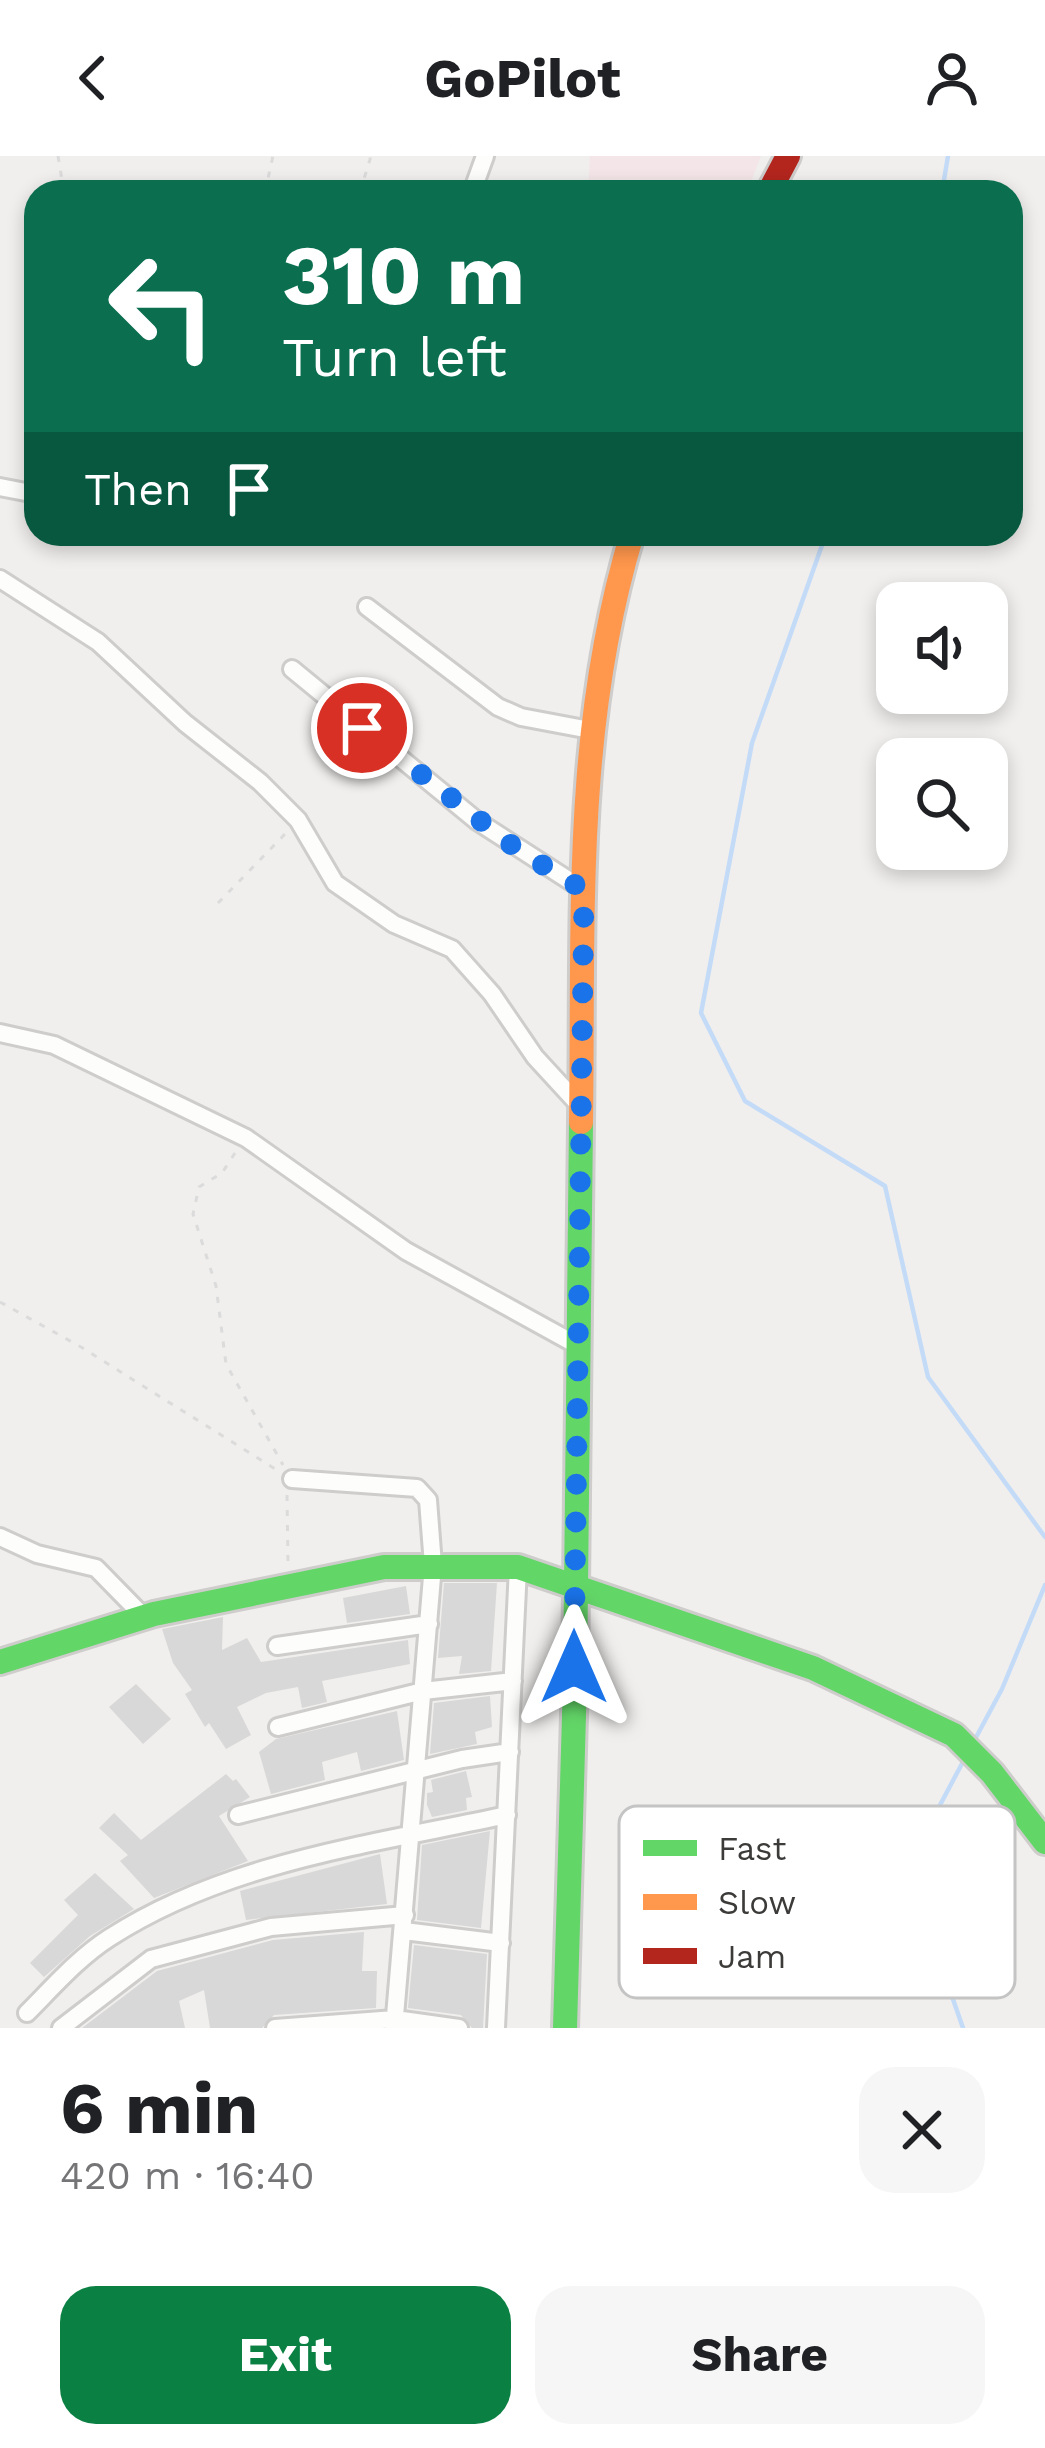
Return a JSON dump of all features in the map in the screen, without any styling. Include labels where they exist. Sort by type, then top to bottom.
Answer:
[{"type":"street","points":[[565,2028],[574,1834],[583,814],[608,609],[628,546]]},
{"type":"street","points":[[0,579],[109,652],[298,820],[335,883],[394,924],[452,949],[492,994],[536,1058],[581,1107]]},
{"type":"street","points":[[367,607],[498,707],[521,717],[590,730]]},
{"type":"street","points":[[292,669],[477,820],[584,890]]},
{"type":"street","points":[[0,1033],[54,1045],[246,1138],[406,1250],[575,1344]]},
{"type":"street","points":[[292,1479],[417,1488],[426,1493],[433,1565],[394,2024]]},
{"type":"street","points":[[0,1537],[37,1553],[96,1568],[144,1617]]},
{"type":"street","points":[[0,1662],[144,1617],[384,1567],[518,1567],[813,1668],[954,1735],[992,1773],[1045,1842]]},
{"type":"street","points":[[496,2028],[518,1567]]},
{"type":"street","points":[[277,1646],[428,1624]]},
{"type":"street","points":[[278,1726],[423,1691],[513,1681]]},
{"type":"street","points":[[238,1815],[418,1769],[510,1752]]},
{"type":"street","points":[[27,2013],[109,1938],[194,1893],[304,1859],[507,1815]]},
{"type":"street","points":[[61,2028],[151,1959],[271,1927],[405,1923],[501,1943]]},
{"type":"street","points":[[275,2028],[394,2024],[458,2028]]},
{"type":"path","points":[[218,903],[298,820]]},
{"type":"path","points":[[246,1138],[222,1173],[199,1186],[193,1214],[216,1286],[230,1375],[292,1479],[287,1497],[289,1589]]},
{"type":"path","points":[[0,1302],[292,1479]]},
{"type":"shaded area","points":[[590,156],[761,156],[752,180],[589,180]]},
{"type":"building","points":[[444,1583],[497,1583],[491,1671],[459,1674],[462,1656],[438,1658]]},
{"type":"building","points":[[406,1586],[410,1614],[347,1623],[343,1598]]},
{"type":"building","points":[[223,1617],[222,1650],[247,1638],[261,1662],[408,1640],[410,1664],[322,1681],[327,1702],[302,1708],[298,1687],[266,1693],[237,1707],[251,1735],[226,1749],[209,1723],[205,1727],[185,1694],[192,1690],[173,1663],[162,1629]]},
{"type":"building","points":[[136,1684],[171,1719],[143,1744],[109,1707]]},
{"type":"building","points":[[490,1696],[492,1727],[475,1732],[477,1744],[430,1754],[434,1703]]},
{"type":"building","points":[[397,1711],[404,1760],[361,1771],[357,1752],[322,1762],[325,1780],[271,1794],[259,1752],[276,1739]]},
{"type":"building","points":[[466,1771],[472,1797],[466,1798],[467,1810],[432,1817],[427,1805],[427,1793],[433,1792],[431,1780]]},
{"type":"building","points":[[226,1774],[250,1797],[219,1816],[248,1861],[154,1898],[120,1861],[128,1855],[99,1828],[114,1813],[141,1840]]},
{"type":"building","points":[[490,1831],[481,1928],[417,1920],[422,1845]]},
{"type":"building","points":[[380,1854],[387,1904],[246,1920],[240,1891]]},
{"type":"building","points":[[95,1873],[134,1909],[90,1936],[44,1977],[30,1963],[78,1915],[64,1900]]},
{"type":"building","points":[[364,1932],[362,1971],[377,1971],[376,2008],[274,2015],[262,2028],[210,2028],[204,1990],[179,2001],[185,2028],[82,2028],[157,1971],[273,1940]]},
{"type":"building","points":[[414,1945],[487,1954],[483,2028],[472,2028],[461,2015],[408,2008]]},
{"type":"waterway","points":[[944,180],[948,156]]},
{"type":"waterway","points":[[822,546],[752,743],[701,1013],[745,1101],[885,1186],[928,1377],[1045,1537]]},
{"type":"waterway","points":[[973,1743],[1002,1689],[1045,1585]]},
{"type":"waterway","points":[[939,1806],[965,1758]]},
{"type":"waterway","points":[[953,1998],[963,2028]]},
{"type":"traffic: fast","points":[[565,2028],[575,1681],[581,1122]]},
{"type":"traffic: fast","points":[[0,1662],[154,1614],[384,1567],[518,1567],[813,1668],[954,1735],[992,1773],[1045,1842]]},
{"type":"traffic: slow","points":[[581,1122],[583,899],[591,753],[613,607],[629,546]]},
{"type":"traffic: jam","points":[[775,180],[788,156]]},
{"type":"route","points":[[362,728],[518,850],[584,890],[574,1667]]}]
